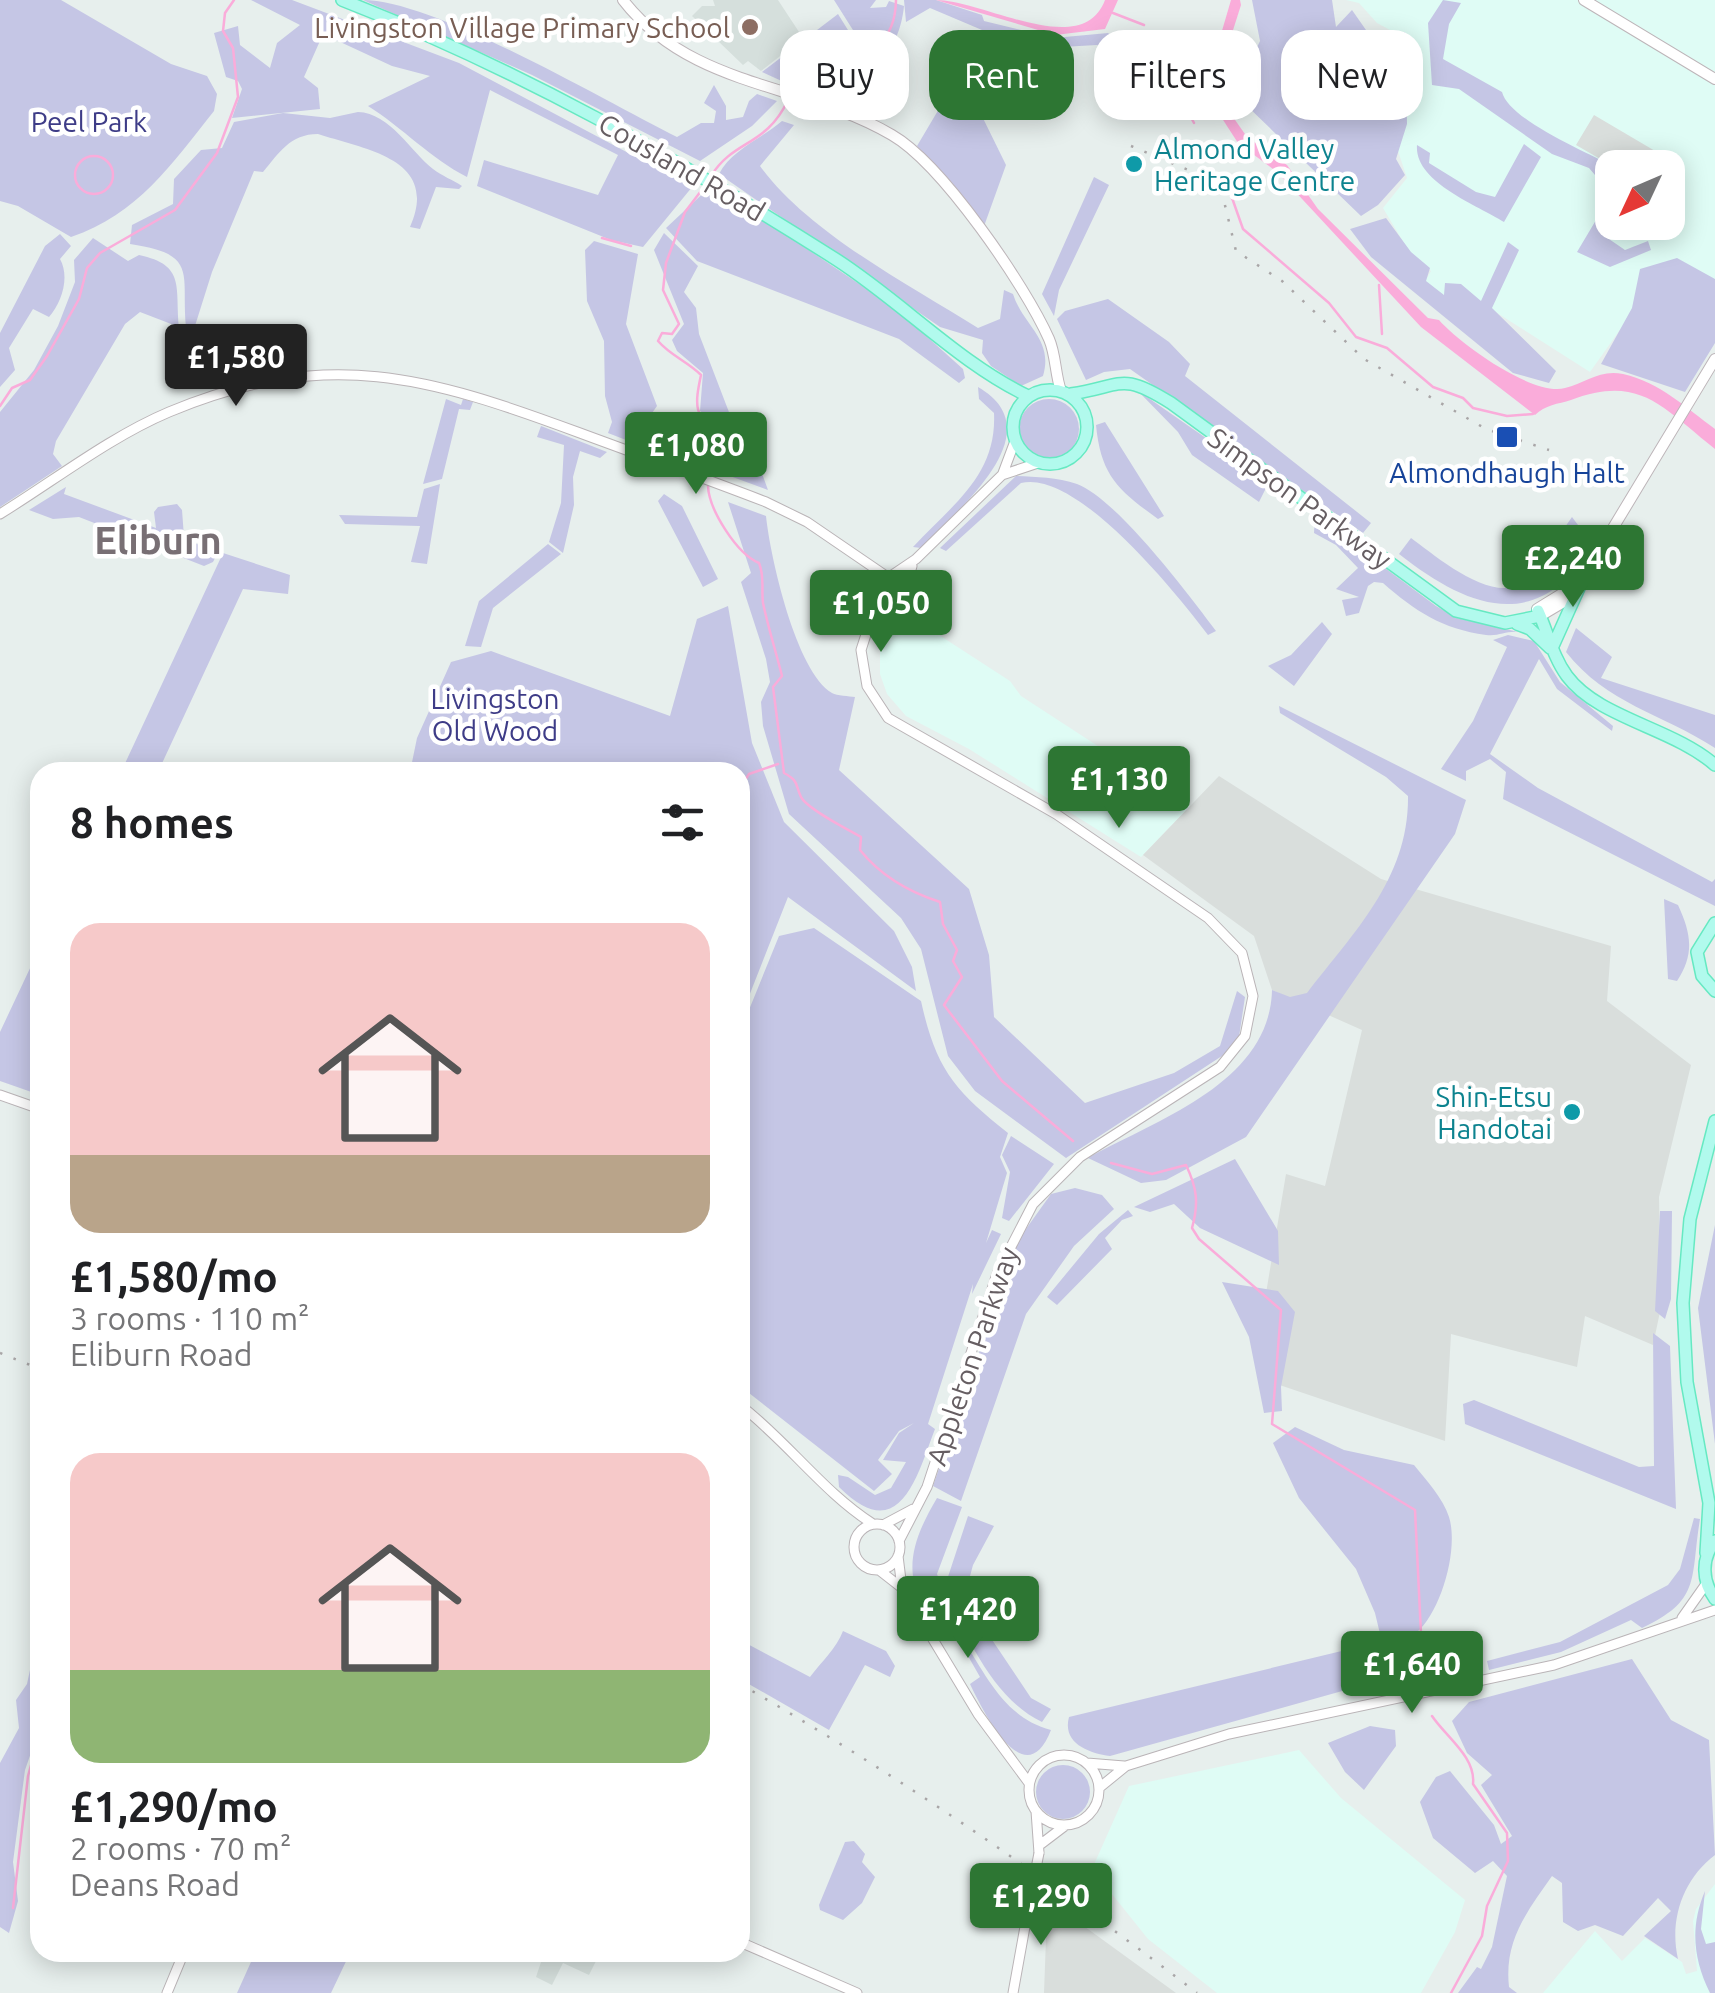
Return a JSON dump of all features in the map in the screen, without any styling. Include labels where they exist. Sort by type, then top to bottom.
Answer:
[{"type":"main road","name":"Cousland Road","points":[[342,0],[532,83],[685,165],[842,264],[997,379],[1028,396]]},
{"type":"main road","points":[[623,0],[680,53],[892,134],[934,168],[1036,316],[1049,338],[1060,392],[1086,418]]},
{"type":"main road","points":[[1584,0],[1715,79]]},
{"type":"main road","name":"Simpson Parkway","points":[[1060,392],[1126,381],[1150,390],[1444,604],[1514,622],[1567,600],[1715,359]]},
{"type":"main road","name":"Cousland Road","points":[[997,379],[1016,410]]},
{"type":"main road","points":[[1060,392],[1028,396],[1016,410],[1015,441],[1024,454],[1038,462],[1058,464],[1075,455],[1086,437],[1086,418],[1100,388]]},
{"type":"main road","points":[[1552,648],[1585,573]]},
{"type":"main road","points":[[1537,614],[1568,678],[1585,694],[1686,742],[1715,765]]},
{"type":"main road","name":"Simpson Parkway","points":[[1499,621],[1537,614]]},
{"type":"main road","points":[[1514,622],[1530,629],[1552,648]]},
{"type":"main road","points":[[1715,924],[1697,952],[1702,976],[1715,992]]},
{"type":"main road","points":[[1715,1121],[1690,1219],[1683,1303],[1687,1382],[1707,1484],[1706,1584],[1715,1600]]},
{"type":"main road","points":[[1707,1484],[1715,1500]]},
{"type":"main road","points":[[1706,1553],[1715,1541]]},
{"type":"street","points":[[0,514],[167,413],[247,385],[303,376],[368,374],[437,384],[732,489],[807,522],[885,582],[890,602]]},
{"type":"street","points":[[1002,475],[1015,441]]},
{"type":"street","points":[[885,582],[916,559],[1002,475],[1038,462]]},
{"type":"street","points":[[871,616],[905,595],[916,559]]},
{"type":"street","points":[[885,582],[906,582]]},
{"type":"street","name":"Appleton Parkway","points":[[885,582],[862,640],[862,666],[872,695],[888,718],[1024,795],[1143,871],[1230,936],[1250,970],[1249,1020],[1233,1053],[1206,1078],[1080,1158],[1033,1204],[1010,1242],[916,1508],[899,1540]]},
{"type":"street","points":[[0,1095],[30,1106]]},
{"type":"street","points":[[750,1413],[788,1445],[849,1509],[899,1540],[902,1588]]},
{"type":"street","points":[[916,1508],[858,1534],[852,1548],[863,1567],[879,1570],[902,1588],[1029,1784],[1040,1848],[1014,1991]]},
{"type":"street","points":[[849,1509],[858,1534]]},
{"type":"street","points":[[879,1570],[898,1556]]},
{"type":"street","points":[[1680,1620],[1706,1584]]},
{"type":"street","points":[[1029,1784],[1036,1768],[1060,1755],[1087,1763],[1126,1766],[1326,1710],[1554,1666],[1715,1610]]},
{"type":"street","points":[[1007,1753],[1036,1768]]},
{"type":"street","points":[[1087,1763],[1099,1788]]},
{"type":"street","points":[[1040,1848],[1066,1825],[1089,1815],[1099,1788],[1126,1766]]},
{"type":"street","points":[[1036,1811],[1054,1824],[1066,1825]]},
{"type":"street","points":[[750,1946],[857,1993]]},
{"type":"street","points":[[168,1993],[180,1962]]},
{"type":"shaded area","name":"Livingston Village Primary School","points":[[713,0],[778,0],[798,30],[780,30],[780,56],[761,71],[748,61],[743,65],[692,16],[702,6],[715,6]]},
{"type":"shaded area","points":[[936,0],[1054,27],[1076,26],[1093,18],[1105,0],[1118,0],[1105,29],[1074,33],[1038,30]]},
{"type":"shaded area","points":[[1231,0],[1240,0],[1233,30],[1222,30]]},
{"type":"shaded area","points":[[1346,0],[1715,0],[1715,295],[1639,303],[1590,372],[1453,285],[1444,298],[1424,283],[1431,271],[1410,253],[1383,208],[1407,178],[1397,148],[1406,120],[1423,120],[1423,30],[1390,30],[1377,23],[1359,3]]},
{"type":"shaded area","points":[[1594,115],[1653,150],[1595,150],[1595,156],[1576,145]]},
{"type":"shaded area","points":[[1223,120],[1235,120],[1247,137],[1287,165],[1318,209],[1428,318],[1439,320],[1479,354],[1516,377],[1551,389],[1615,373],[1637,378],[1672,397],[1715,429],[1715,449],[1664,408],[1633,393],[1595,393],[1547,407],[1535,415],[1421,327],[1277,172],[1238,143]]},
{"type":"shaded area","points":[[891,610],[902,611],[1010,681],[1021,696],[1190,806],[1141,857],[969,749],[906,716],[887,694],[880,674],[880,628]]},
{"type":"shaded area","points":[[1219,776],[1381,879],[1611,946],[1607,1001],[1691,1065],[1659,1197],[1661,1307],[1653,1345],[1585,1316],[1577,1367],[1451,1334],[1445,1441],[1265,1380],[1261,1323],[1286,1174],[1325,1186],[1362,1030],[1272,990],[1254,936],[1143,855]]},
{"type":"shaded area","points":[[1299,1750],[1341,1798],[1465,1900],[1455,1932],[1421,1993],[1217,1993],[1148,1939],[1092,1869],[1129,1786]]},
{"type":"shaded area","points":[[1715,1884],[1715,1993],[1543,1993],[1595,1931],[1622,1961],[1645,1938],[1682,1962],[1686,1974],[1697,1971],[1693,1921],[1696,1909]]},
{"type":"shaded area","points":[[1059,1908],[1176,1993],[1044,1993],[1047,1911]]},
{"type":"shaded area","points":[[541,1962],[596,1962],[589,1975],[563,1963],[552,1985],[536,1977]]},
{"type":"green space","name":"Peel Park","points":[[0,0],[61,0],[171,64],[207,76],[217,94],[214,111],[152,186],[116,215],[71,237],[18,206],[0,201]]},
{"type":"green space","points":[[251,0],[292,0],[459,63],[666,173],[697,181],[643,247],[611,240],[477,186],[484,160],[598,195],[618,155],[490,90],[467,177],[368,106],[430,76],[392,66],[323,34],[304,77],[318,88],[320,109],[232,118],[242,89],[238,81],[226,77],[214,33],[238,26],[240,45],[270,68],[277,43],[300,25]]},
{"type":"green space","points":[[363,0],[394,4],[475,34],[677,137],[701,123],[714,123],[716,111],[704,103],[714,85],[726,106],[726,120],[743,117],[749,101],[757,94],[777,101],[752,126],[700,161],[532,75]]},
{"type":"green space","points":[[834,0],[876,0],[870,8],[886,7],[889,1],[904,6],[899,30],[853,30]]},
{"type":"green space","points":[[904,0],[936,0],[982,15],[984,21],[1021,30],[982,30],[930,8],[906,22]]},
{"type":"green space","points":[[1252,0],[1332,0],[1336,27],[1352,10],[1366,30],[1281,30],[1281,120],[1407,120],[1396,159],[1405,175],[1378,205],[1361,216],[1261,119],[1261,30],[1258,30]]},
{"type":"green space","points":[[1443,0],[1461,3],[1449,24],[1443,59],[1502,92],[1508,103],[1533,124],[1595,157],[1595,175],[1589,168],[1552,154],[1459,89],[1432,85],[1428,23]]},
{"type":"green space","points":[[838,14],[848,30],[817,30]]},
{"type":"green space","points":[[1094,34],[1094,45],[1074,46],[1074,36]]},
{"type":"green space","points":[[780,58],[780,80],[762,72]]},
{"type":"green space","points":[[358,112],[390,126],[433,169],[462,186],[436,187],[420,229],[410,227],[417,204],[415,186],[394,161],[318,134],[300,137],[286,146],[263,172],[254,171],[212,272],[194,329],[186,327],[182,269],[167,254],[130,244],[132,225],[173,204],[174,179],[201,150],[222,148],[234,122],[283,113],[330,118]]},
{"type":"green space","points":[[932,120],[984,120],[1006,165],[983,229],[957,190],[917,146]]},
{"type":"green space","points":[[782,121],[794,125],[760,166],[781,190],[861,256],[978,328],[1000,319],[1004,290],[1013,294],[1041,342],[1043,376],[1021,386],[991,366],[982,353],[983,340],[940,327],[719,174],[739,151]]},
{"type":"green space","points":[[1524,144],[1541,157],[1504,222],[1436,181],[1419,158],[1417,145],[1430,153],[1429,163],[1476,192],[1495,197]]},
{"type":"green space","points":[[1094,177],[1109,185],[1059,290],[1054,316],[1042,294]]},
{"type":"green space","points":[[712,185],[895,308],[963,369],[965,378],[959,383],[899,339],[697,261],[666,228]]},
{"type":"green space","points":[[1386,218],[1411,252],[1430,268],[1426,281],[1444,295],[1445,283],[1461,284],[1481,301],[1508,242],[1519,250],[1492,308],[1556,371],[1549,383],[1513,373],[1371,257],[1350,229]]},
{"type":"green space","points":[[1595,222],[1595,240],[1610,240],[1625,250],[1648,241],[1651,250],[1610,267],[1577,252]]},
{"type":"green space","points":[[664,233],[698,266],[684,292],[696,308],[699,334],[732,420],[747,432],[768,490],[719,472],[727,430],[700,411],[703,373],[677,351],[672,340],[684,324],[654,250]]},
{"type":"green space","points":[[60,234],[71,246],[60,259],[64,274],[61,297],[49,317],[33,309],[9,348],[15,370],[0,387],[0,333],[45,246]]},
{"type":"green space","points":[[93,238],[128,261],[139,255],[165,265],[175,280],[179,327],[140,312],[125,324],[56,441],[53,454],[62,466],[0,507],[0,412],[34,370],[58,326],[75,282],[74,260]]},
{"type":"green space","points":[[594,241],[638,254],[626,324],[657,406],[640,430],[626,440],[608,433],[612,422],[605,396],[604,341],[587,301],[585,250]]},
{"type":"green space","points":[[1677,258],[1715,279],[1715,343],[1685,392],[1601,364],[1632,308],[1640,269]]},
{"type":"green space","points":[[1108,299],[1169,342],[1190,364],[1185,376],[1371,523],[1363,533],[1130,369],[1104,372],[1086,380],[1057,319],[1065,311]]},
{"type":"green space","points":[[978,387],[999,405],[1007,426],[1003,448],[975,493],[921,548],[913,547],[970,487],[988,454],[994,413],[979,399]]},
{"type":"green space","points":[[1137,390],[1269,482],[1259,502],[1192,455],[1178,432]]},
{"type":"green space","points":[[446,399],[461,405],[463,399],[473,402],[470,410],[459,409],[442,479],[423,484]]},
{"type":"green space","points":[[1049,399],[1070,408],[1079,429],[1070,450],[1049,459],[1028,450],[1019,429],[1028,408]]},
{"type":"green space","points":[[676,420],[689,451],[684,462],[643,444],[661,424]]},
{"type":"green space","points":[[1105,422],[1164,516],[1158,519],[1132,499],[1107,470],[1096,425]]},
{"type":"green space","points":[[541,426],[607,452],[600,458],[580,451],[563,553],[549,542],[561,503],[564,445],[537,437]]},
{"type":"green space","points":[[1016,476],[1062,480],[1093,493],[1151,550],[1216,631],[1208,635],[1150,565],[1097,514],[1044,484],[1021,483],[946,551],[940,548]]},
{"type":"green space","points":[[440,484],[427,564],[411,562],[420,526],[345,524],[339,515],[417,517],[424,489]]},
{"type":"green space","points":[[66,487],[64,494],[156,528],[154,512],[158,507],[177,504],[182,510],[184,537],[168,533],[218,552],[213,562],[204,566],[79,517],[53,519],[29,510]]},
{"type":"green space","points":[[664,494],[682,506],[718,579],[703,587],[658,501]]},
{"type":"green space","points":[[728,502],[766,516],[779,584],[807,662],[832,693],[855,697],[839,770],[969,889],[989,955],[994,1017],[1085,1103],[1174,1073],[1220,1046],[1237,991],[1245,997],[1239,1037],[1228,1052],[1066,1158],[975,1091],[948,1056],[921,949],[901,918],[789,814],[763,726],[761,702],[770,682],[741,582],[751,573]]},
{"type":"green space","points":[[1315,516],[1457,618],[1523,633],[1486,635],[1456,628],[1418,610],[1383,583],[1374,582],[1368,586],[1359,613],[1346,616],[1342,600],[1359,597],[1336,589],[1358,568],[1336,545],[1314,533]]},
{"type":"green space","points":[[1572,517],[1593,545],[1572,573],[1549,592],[1526,602],[1502,604],[1477,599],[1425,573],[1399,554],[1411,538],[1466,576],[1499,588],[1514,587],[1540,566]]},
{"type":"green space","points":[[548,544],[561,554],[493,608],[481,647],[465,646],[479,601]]},
{"type":"green space","points":[[223,553],[290,575],[288,594],[243,589],[163,762],[126,762]]},
{"type":"green space","name":"Livingston Old Wood","points":[[728,606],[752,743],[784,822],[894,931],[912,967],[916,991],[788,897],[750,994],[750,762],[412,762],[417,738],[451,662],[491,651],[670,716],[697,619]]},
{"type":"green space","points":[[1322,622],[1332,634],[1294,686],[1268,666],[1291,655]]},
{"type":"green space","points":[[1576,628],[1612,657],[1601,678],[1715,715],[1715,748],[1617,696],[1582,670],[1566,652]]},
{"type":"green space","points":[[1508,635],[1534,641],[1560,682],[1613,726],[1612,731],[1557,689],[1539,659],[1490,754],[1538,788],[1712,882],[1715,879],[1715,906],[1503,799],[1506,772],[1490,759],[1466,771],[1466,781],[1441,769],[1473,721],[1507,647],[1493,640]]},
{"type":"green space","points":[[1279,706],[1466,800],[1455,834],[1246,1137],[1166,1180],[1141,1183],[1088,1158],[1176,1113],[1231,1074],[1252,1050],[1266,1022],[1272,990],[1290,997],[1307,993],[1376,902],[1399,853],[1408,796],[1386,777],[1280,713]]},
{"type":"green space","points":[[1664,899],[1678,905],[1688,934],[1687,962],[1677,981],[1668,979]]},
{"type":"green space","points":[[814,928],[921,1001],[933,1044],[950,1076],[974,1104],[1008,1133],[1000,1157],[1007,1173],[986,1243],[992,1230],[1001,1234],[972,1294],[973,1284],[928,1424],[935,1429],[920,1468],[902,1499],[891,1508],[877,1510],[860,1504],[839,1487],[838,1475],[875,1495],[891,1488],[906,1462],[883,1460],[899,1433],[914,1423],[899,1431],[878,1460],[892,1474],[874,1491],[750,1394],[750,1007],[779,936]]},
{"type":"green space","points":[[30,968],[30,1092],[0,1081],[0,1032]]},
{"type":"green space","points":[[1011,1136],[1054,1164],[1009,1221],[1002,1218],[1010,1172],[1002,1155]]},
{"type":"green space","points":[[1235,1159],[1278,1231],[1279,1265],[1200,1228],[1174,1204],[1150,1212],[1134,1207]]},
{"type":"green space","points":[[1075,1188],[1102,1195],[1114,1209],[1074,1246],[1026,1314],[961,1501],[933,1486],[1018,1240],[1051,1194]]},
{"type":"green space","points":[[1128,1210],[1133,1216],[1122,1220],[1105,1238],[1112,1249],[1057,1305],[1047,1297],[1099,1234]]},
{"type":"green space","points":[[1660,1211],[1672,1211],[1671,1299],[1665,1319],[1655,1311]]},
{"type":"green space","points":[[1715,1225],[1715,1444],[1698,1308]]},
{"type":"green space","points":[[1222,1282],[1278,1291],[1295,1312],[1281,1387],[1282,1411],[1264,1413],[1249,1337]]},
{"type":"green space","points":[[1653,1333],[1670,1346],[1676,1509],[1465,1424],[1463,1404],[1474,1400],[1639,1467],[1654,1466]]},
{"type":"green space","points":[[1295,1427],[1344,1450],[1414,1465],[1443,1503],[1451,1530],[1450,1562],[1433,1611],[1416,1633],[1415,1657],[1441,1678],[1393,1688],[1375,1613],[1356,1569],[1299,1498],[1273,1443]]},
{"type":"green space","points":[[937,1498],[962,1507],[937,1574],[951,1614],[951,1635],[942,1641],[921,1603],[912,1571],[918,1537]]},
{"type":"green space","points":[[968,1516],[994,1526],[973,1565],[964,1598],[1031,1698],[1051,1709],[1042,1722],[1024,1711],[995,1682],[944,1589]]},
{"type":"green space","points":[[1694,1518],[1700,1519],[1693,1572],[1684,1597],[1675,1608],[1642,1628],[1631,1620],[1561,1652],[1489,1670],[1487,1661],[1560,1642],[1668,1585],[1680,1569]]},
{"type":"green space","points":[[843,1631],[886,1651],[895,1666],[890,1677],[865,1665],[829,1730],[750,1685],[750,1645],[810,1677]]},
{"type":"green space","points":[[1371,1634],[1385,1686],[1360,1686],[1110,1756],[1086,1749],[1069,1734],[1069,1717],[1350,1649]]},
{"type":"green space","points":[[964,1641],[1010,1707],[1051,1730],[1041,1748],[1029,1755],[1017,1752],[994,1728],[970,1684],[980,1677],[960,1642]]},
{"type":"green space","points":[[1632,1659],[1671,1720],[1709,1740],[1715,1855],[1694,1876],[1681,1901],[1675,1930],[1678,1959],[1644,1936],[1671,1911],[1658,1898],[1623,1936],[1595,1925],[1578,1931],[1563,1922],[1562,1883],[1552,1876],[1514,1941],[1508,1971],[1509,1987],[1517,1993],[1458,1993],[1477,1967],[1481,1969],[1492,1947],[1507,1876],[1493,1861],[1475,1873],[1433,1838],[1420,1802],[1436,1777],[1450,1771],[1494,1825],[1501,1844],[1512,1836],[1481,1785],[1492,1775],[1467,1753],[1452,1721],[1469,1702]]},
{"type":"green space","points":[[30,1670],[30,1756],[13,1862],[18,1901],[9,1933],[0,1927],[0,1763],[19,1728],[16,1700],[27,1684]]},
{"type":"green space","points":[[1370,1726],[1395,1730],[1396,1746],[1364,1790],[1345,1772],[1328,1743]]},
{"type":"green space","points":[[1063,1765],[1082,1773],[1090,1792],[1082,1811],[1063,1819],[1044,1811],[1036,1792],[1044,1773]]},
{"type":"green space","points":[[854,1841],[865,1854],[862,1862],[875,1877],[862,1903],[843,1920],[820,1910],[819,1905],[845,1842]]},
{"type":"green space","points":[[1705,1891],[1701,1929],[1706,1944],[1715,1942],[1715,1993],[1710,1993],[1697,1955],[1697,1917]]},
{"type":"green space","points":[[251,1962],[346,1962],[331,1993],[237,1993]]},
{"type":"waterway","points":[[0,406],[12,388],[30,380],[47,356],[79,299],[87,268],[100,253],[175,210],[217,153],[238,97],[233,48],[223,31],[225,13],[234,0]]},
{"type":"waterway","points":[[888,30],[896,0]]},
{"type":"waterway","points":[[1113,13],[1144,25]]},
{"type":"waterway","points":[[711,176],[780,113]]},
{"type":"waterway","points":[[94,156],[108,161],[113,175],[108,189],[94,194],[80,189],[75,175],[80,161],[94,156]]},
{"type":"waterway","points":[[1225,178],[1243,229],[1329,303],[1356,337],[1387,348],[1433,387],[1463,398],[1473,408],[1507,416],[1533,414]]},
{"type":"waterway","points":[[704,187],[685,212],[666,263],[663,290],[679,324],[672,334],[662,333],[658,341],[701,375],[698,410],[706,422],[723,431],[710,449],[708,478]]},
{"type":"waterway","points":[[602,238],[631,246]]},
{"type":"waterway","points":[[1379,285],[1382,334]]},
{"type":"waterway","points":[[708,486],[713,507],[726,530],[761,568],[763,603],[782,676],[773,687],[784,773],[811,807],[861,837],[860,850],[886,875],[940,902],[943,924],[957,950],[953,961],[962,977],[944,1005],[1002,1081],[1073,1141]]},
{"type":"waterway","points":[[750,774],[778,764]]},
{"type":"waterway","points":[[1111,1163],[1152,1174],[1186,1165],[1196,1196],[1192,1228],[1199,1239],[1281,1310],[1272,1424],[1415,1510],[1423,1675]]},
{"type":"waterway","points":[[1432,1716],[1465,1756],[1473,1784],[1507,1833],[1508,1861],[1487,1906],[1482,1936],[1451,1993]]},
{"type":"waterway","points":[[13,1908],[30,1769]]},
{"type":"railway","points":[[1131,146],[1210,179],[1223,197],[1236,251],[1282,281],[1364,359],[1486,429],[1549,450]]},
{"type":"railway","points":[[0,1353],[30,1365]]},
{"type":"railway","points":[[750,1690],[974,1831],[1197,1993]]},
{"type":"place","name":"Livingston Village Primary School","points":[[750,27]]},
{"type":"place","name":"Almond Valley Heritage Centre","points":[[1134,164]]},
{"type":"place","name":"Almondhaugh Halt","points":[[1507,437]]},
{"type":"place","name":"Shin-Etsu Handotai","points":[[1572,1112]]},
{"type":"district","name":"Eliburn","points":[[158,540]]}]
